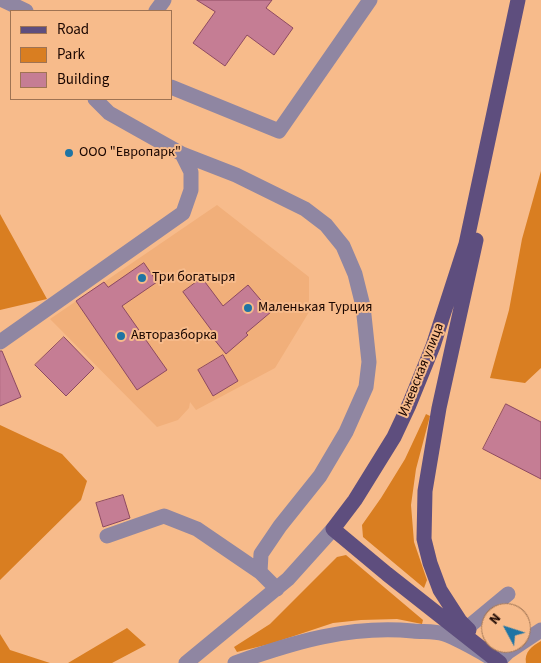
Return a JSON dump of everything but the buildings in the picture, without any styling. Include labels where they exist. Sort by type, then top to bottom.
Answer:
[{"type":"main road","name":"Ижевская улица","points":[[333,529],[355,500],[394,437],[433,346],[466,244],[518,0]]},
{"type":"main road","points":[[495,113],[475,246],[439,408],[425,491],[424,539],[440,590],[460,621],[499,662]]},
{"type":"main road","points":[[333,529],[499,662]]},
{"type":"street","points":[[2,0],[24,10]]},
{"type":"street","points":[[172,87],[279,131],[370,0]]},
{"type":"street","points":[[96,100],[109,113],[182,154],[236,175],[305,209],[326,225],[344,246],[356,274],[363,306],[369,362],[366,387],[346,432],[320,476],[280,526],[261,554],[260,572]]},
{"type":"street","points":[[0,342],[183,213],[191,190],[191,172],[182,154]]},
{"type":"street","points":[[106,536],[164,516],[197,529],[260,572],[276,589]]},
{"type":"street","name":"Ижевская улица","points":[[186,663],[276,589],[308,558],[333,529]]},
{"type":"street","points":[[467,628],[508,594]]},
{"type":"street","points":[[235,663],[274,649],[316,638],[354,631],[388,629],[443,634],[499,662],[508,652],[541,630]]},
{"type":"shaded area","points":[[217,205],[309,277],[309,312],[275,368],[196,410],[190,402],[189,408],[178,420],[157,427],[50,319]]},
{"type":"green space","points":[[541,171],[541,368],[525,383],[490,378],[509,310],[522,239]]},
{"type":"green space","points":[[0,214],[47,299],[0,310]]},
{"type":"green space","points":[[426,414],[430,416],[416,469],[411,505],[414,542],[427,580],[424,588],[363,537],[362,525],[405,459]]},
{"type":"green space","points":[[0,425],[62,454],[87,481],[81,500],[0,580]]},
{"type":"green space","points":[[346,555],[423,620],[422,624],[397,619],[333,623],[270,644],[237,652],[234,647],[270,624],[337,557]]},
{"type":"green space","points":[[127,628],[146,645],[112,663],[68,663]]},
{"type":"green space","points":[[0,634],[10,650],[50,663],[0,663]]},
{"type":"green space","points":[[541,641],[541,663],[526,663],[528,653],[531,653],[531,648]]},
{"type":"place","name":"ООО \"Европарк\"","points":[[69,153]]},
{"type":"place","name":"Три богатыря","points":[[142,278]]},
{"type":"place","name":"Маленькая Турция","points":[[248,308]]},
{"type":"place","name":"Авторазборка","points":[[121,336]]}]
